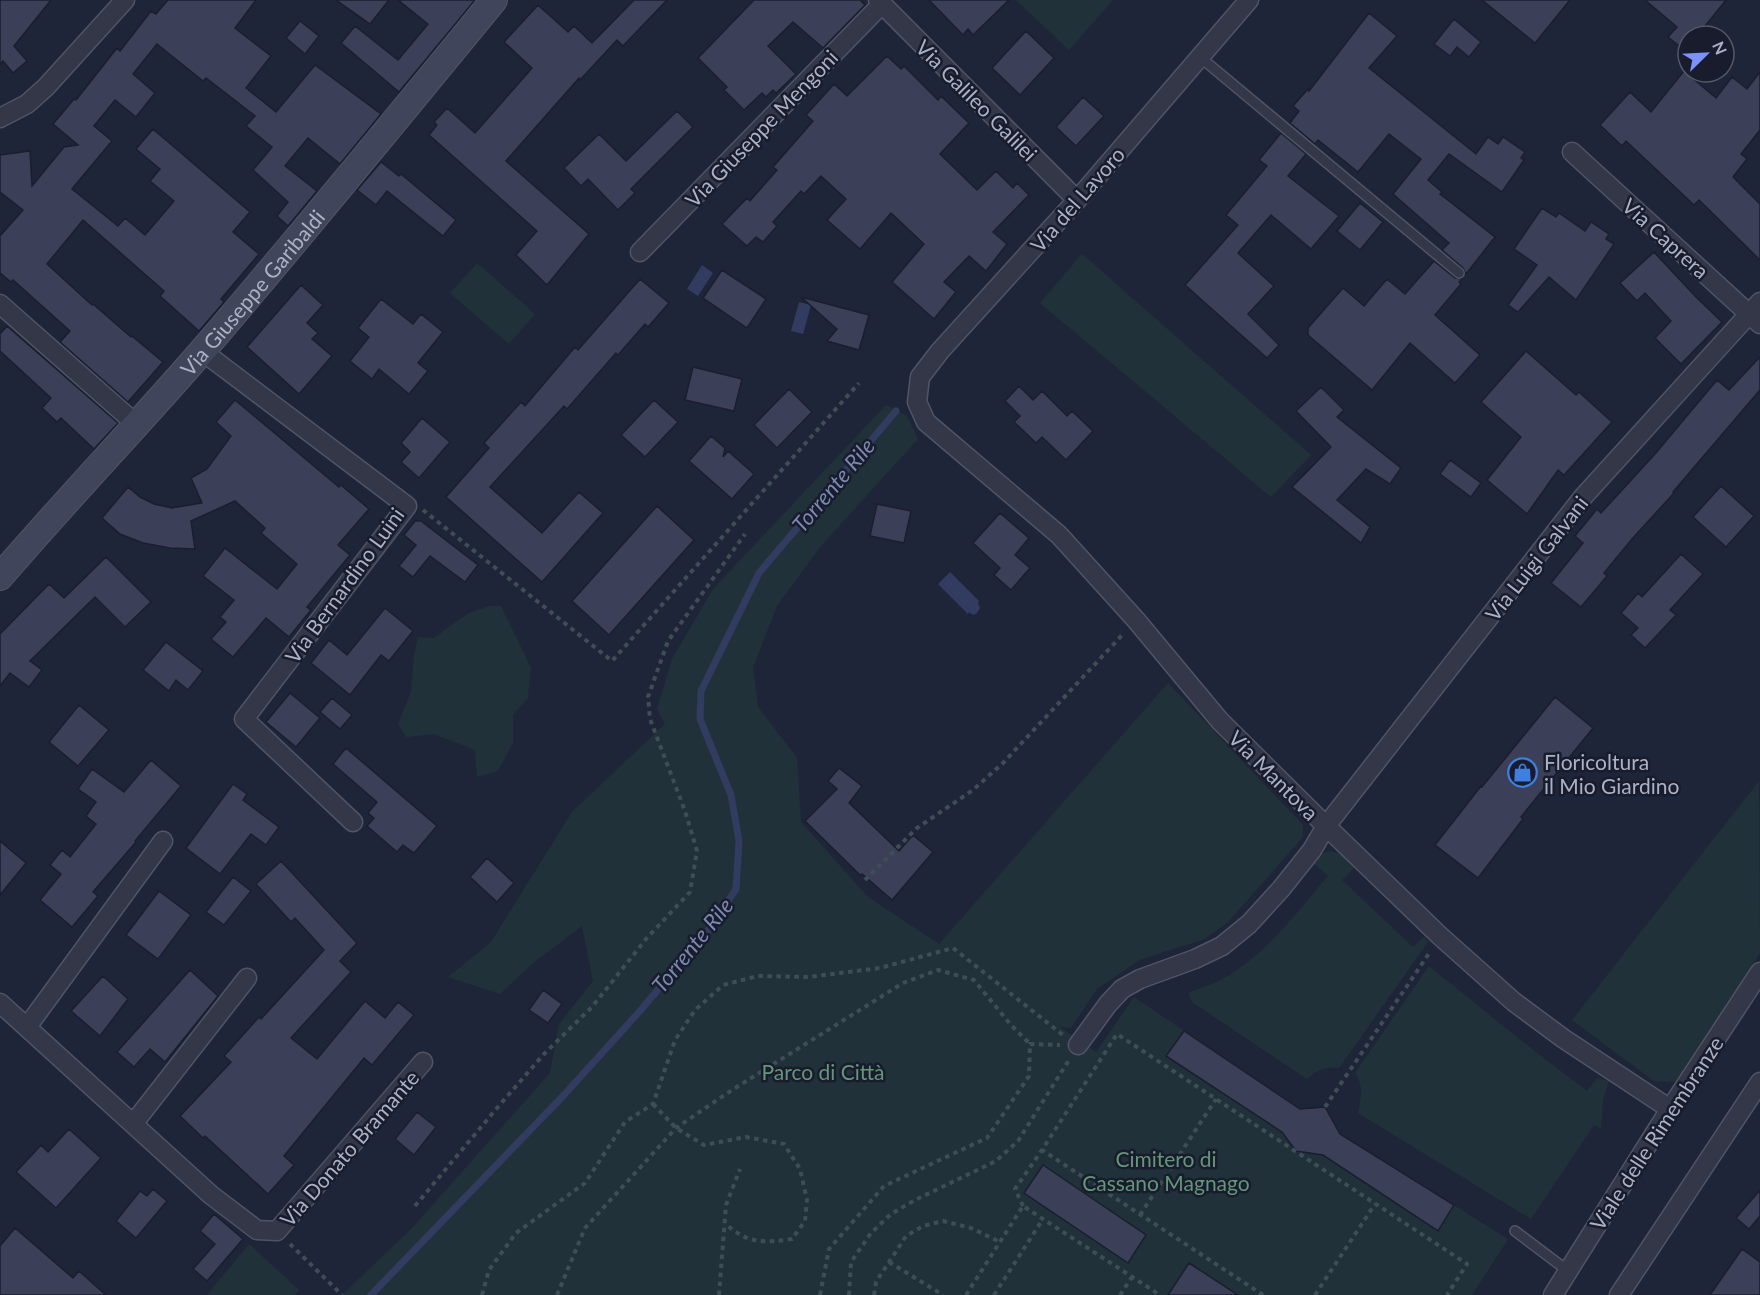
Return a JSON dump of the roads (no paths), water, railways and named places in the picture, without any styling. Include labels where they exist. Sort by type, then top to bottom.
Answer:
[{"type":"street","points":[[0,118],[27,104],[46,87],[125,0]]},
{"type":"street","name":"Via Giuseppe Garibaldi","points":[[0,577],[202,351],[494,0]]},
{"type":"street","name":"Via del Lavoro","points":[[917,402],[920,377],[940,351],[1077,200],[1249,0]]},
{"type":"street","name":"Via Galileo Galilei","points":[[880,2],[1077,200]]},
{"type":"street","name":"Via Giuseppe Mengoni","points":[[640,252],[880,2]]},
{"type":"street","name":"Via Caprera","points":[[1572,152],[1756,313]]},
{"type":"street","points":[[0,304],[136,424]]},
{"type":"street","name":"Via Luigi Galvani","points":[[1078,1046],[1115,995],[1122,989],[1222,946],[1235,937],[1264,909],[1312,850],[1326,826],[1582,497],[1756,313]]},
{"type":"street","name":"Via Bernardino Luini","points":[[202,351],[407,506],[244,719],[353,822]]},
{"type":"street","name":"Via Mantova","points":[[917,402],[926,422],[1059,535],[1136,620],[1220,721],[1440,936],[1514,1002],[1564,1039],[1670,1109]]},
{"type":"street","points":[[27,1027],[163,842]]},
{"type":"street","name":"Viale delle Rimembranze","points":[[1553,1295],[1670,1109],[1760,972]]},
{"type":"street","points":[[133,1124],[247,978]]},
{"type":"street","name":"Via Donato Bramante","points":[[0,1003],[211,1195],[257,1230],[277,1231],[423,1062]]},
{"type":"street","points":[[1619,1295],[1760,1082]]},
{"type":"lane","points":[[1200,57],[1459,273]]},
{"type":"lane","points":[[1515,1231],[1568,1271]]},
{"type":"water","points":[[702,265],[713,273],[698,296],[687,289]]},
{"type":"water","points":[[799,302],[811,305],[803,334],[791,331]]},
{"type":"water","points":[[950,572],[979,601],[980,608],[977,613],[973,615],[969,612],[968,614],[938,584]]},
{"type":"waterway","name":"Torrente Rile","points":[[371,1295],[564,1095],[639,1012],[710,928],[736,889],[739,841],[731,795],[700,719],[701,691],[759,573],[896,411]]},
{"type":"place","name":"Floricoltura il Mio Giardino","points":[[1523,773]]},
{"type":"park label","name":"Parco di Città","points":[[823,1071]]},
{"type":"park label","name":"Cimitero di Cassano Magnago","points":[[1166,1170]]}]
